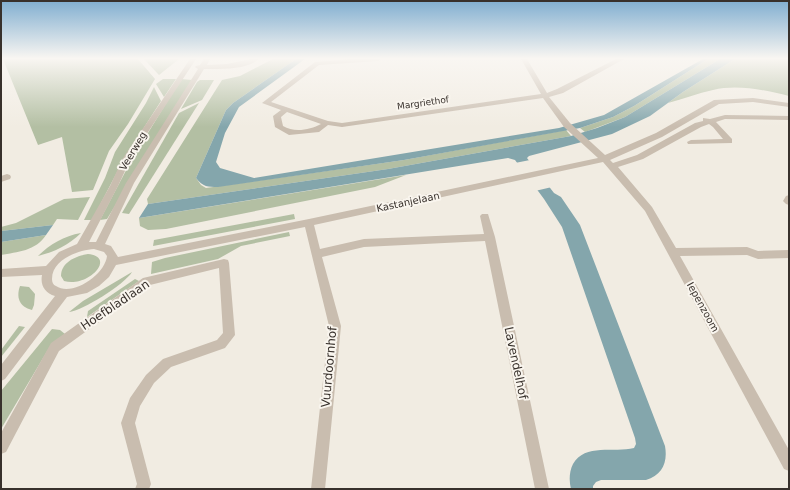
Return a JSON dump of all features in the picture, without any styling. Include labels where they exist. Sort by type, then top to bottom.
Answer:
[{"type":"street","name":"Veerweg","points":[[81,247],[114,186],[127,158],[177,82]]},
{"type":"street","name":"Veerweg","points":[[99,246],[130,184],[194,82]]},
{"type":"street","name":"Margriethof","points":[[293,82],[266,103],[327,123],[342,125],[545,96],[576,82]]},
{"type":"street","points":[[537,82],[545,96],[567,125],[608,162]]},
{"type":"street","name":"Kastanjelaan","points":[[608,162],[717,102],[735,100],[789,104]]},
{"type":"street","name":"Margriethof","points":[[286,110],[277,116],[279,127],[289,133],[316,130],[327,123]]},
{"type":"street","points":[[691,142],[729,141],[716,125],[694,114]]},
{"type":"street","name":"Kastanjelaan","points":[[113,262],[309,223],[524,176],[640,157],[698,125],[725,117],[789,118]]},
{"type":"street","name":"Iepenzoom","points":[[608,162],[649,209],[789,464]]},
{"type":"street","points":[[789,198],[789,202]]},
{"type":"street","name":"Lavendelhof","points":[[486,216],[542,489]]},
{"type":"street","name":"Vuurdoornhof","points":[[309,223],[335,326],[318,489]]},
{"type":"street","points":[[316,254],[364,243],[490,237]]},
{"type":"street","points":[[99,246],[110,251],[113,262],[108,273],[96,284],[80,291],[64,293],[55,291],[48,286],[47,278],[49,270],[60,258],[81,247],[99,246]]},
{"type":"street","points":[[673,252],[747,251],[758,254],[789,254]]},
{"type":"street","name":"Hoefbladlaan","points":[[1,447],[56,347],[147,280],[224,263],[229,335],[221,344],[167,363],[150,379],[135,403],[128,423],[144,484],[142,489]]},
{"type":"street","points":[[1,273],[49,270]]},
{"type":"street","points":[[1,375],[64,293]]},
{"type":"green space","points":[[12,82],[153,82],[128,124],[109,151],[93,190],[72,192],[62,137],[38,145]]},
{"type":"green space","points":[[159,82],[174,82],[164,97],[156,84]]},
{"type":"green space","points":[[179,82],[191,82],[107,219],[100,220],[132,159]]},
{"type":"green space","points":[[197,82],[213,82],[202,100],[181,109]]},
{"type":"green space","points":[[221,82],[263,82],[233,103],[226,110],[196,178],[201,185],[206,188],[404,160],[566,130],[571,136],[388,169],[148,204],[147,199]]},
{"type":"green space","points":[[672,82],[683,82],[625,117],[585,132],[580,128],[613,117],[634,106]]},
{"type":"green space","points":[[699,82],[789,82],[789,96],[761,90],[722,88],[668,103]]},
{"type":"green space","points":[[154,87],[161,101],[125,157],[92,220],[84,220],[105,178],[115,152],[146,103]]},
{"type":"green space","points":[[199,103],[129,214],[122,213],[179,113]]},
{"type":"green space","points":[[406,175],[375,187],[166,229],[148,230],[140,226],[139,218]]},
{"type":"green space","points":[[90,197],[78,220],[57,219],[53,225],[1,231],[1,227],[16,223],[64,199]]},
{"type":"green space","points":[[294,214],[295,219],[153,246],[154,240]]},
{"type":"green space","points":[[289,232],[290,236],[241,246],[218,259],[151,274],[152,262],[165,258]]},
{"type":"green space","points":[[81,233],[61,248],[38,256],[58,241]]},
{"type":"green space","points":[[46,235],[32,248],[20,252],[1,255],[1,242]]},
{"type":"green space","points":[[88,254],[96,256],[100,260],[96,271],[82,280],[73,282],[64,281],[61,276],[66,263],[74,258]]},
{"type":"green space","points":[[132,272],[121,283],[103,296],[83,307],[69,312],[83,301]]},
{"type":"green space","points":[[135,279],[139,281],[87,317],[88,311]]},
{"type":"green space","points":[[20,286],[29,287],[35,294],[32,310],[21,304],[18,294]]},
{"type":"green space","points":[[19,326],[25,327],[1,357],[1,350]]},
{"type":"green space","points":[[52,329],[60,330],[65,334],[49,348],[1,429],[1,391]]},
{"type":"water","points":[[263,82],[274,82],[239,107],[225,133],[216,162],[220,168],[254,178],[559,128],[604,115],[663,82],[672,82],[634,106],[613,117],[580,128],[404,160],[218,187],[208,187],[203,185],[196,178],[226,110],[233,103]]},
{"type":"water","points":[[683,82],[699,82],[650,116],[612,134],[529,156],[527,158],[554,193],[561,197],[580,225],[665,446],[666,458],[663,468],[652,478],[646,480],[601,480],[596,482],[593,489],[571,489],[571,470],[578,457],[592,451],[634,448],[636,444],[635,438],[562,227],[544,199],[515,160],[508,158],[139,218],[148,204],[388,169],[571,136],[625,117]]},
{"type":"water","points":[[53,225],[46,235],[1,242],[1,231]]},
{"type":"pier","points":[[530,160],[552,187],[535,191],[515,163]]}]
